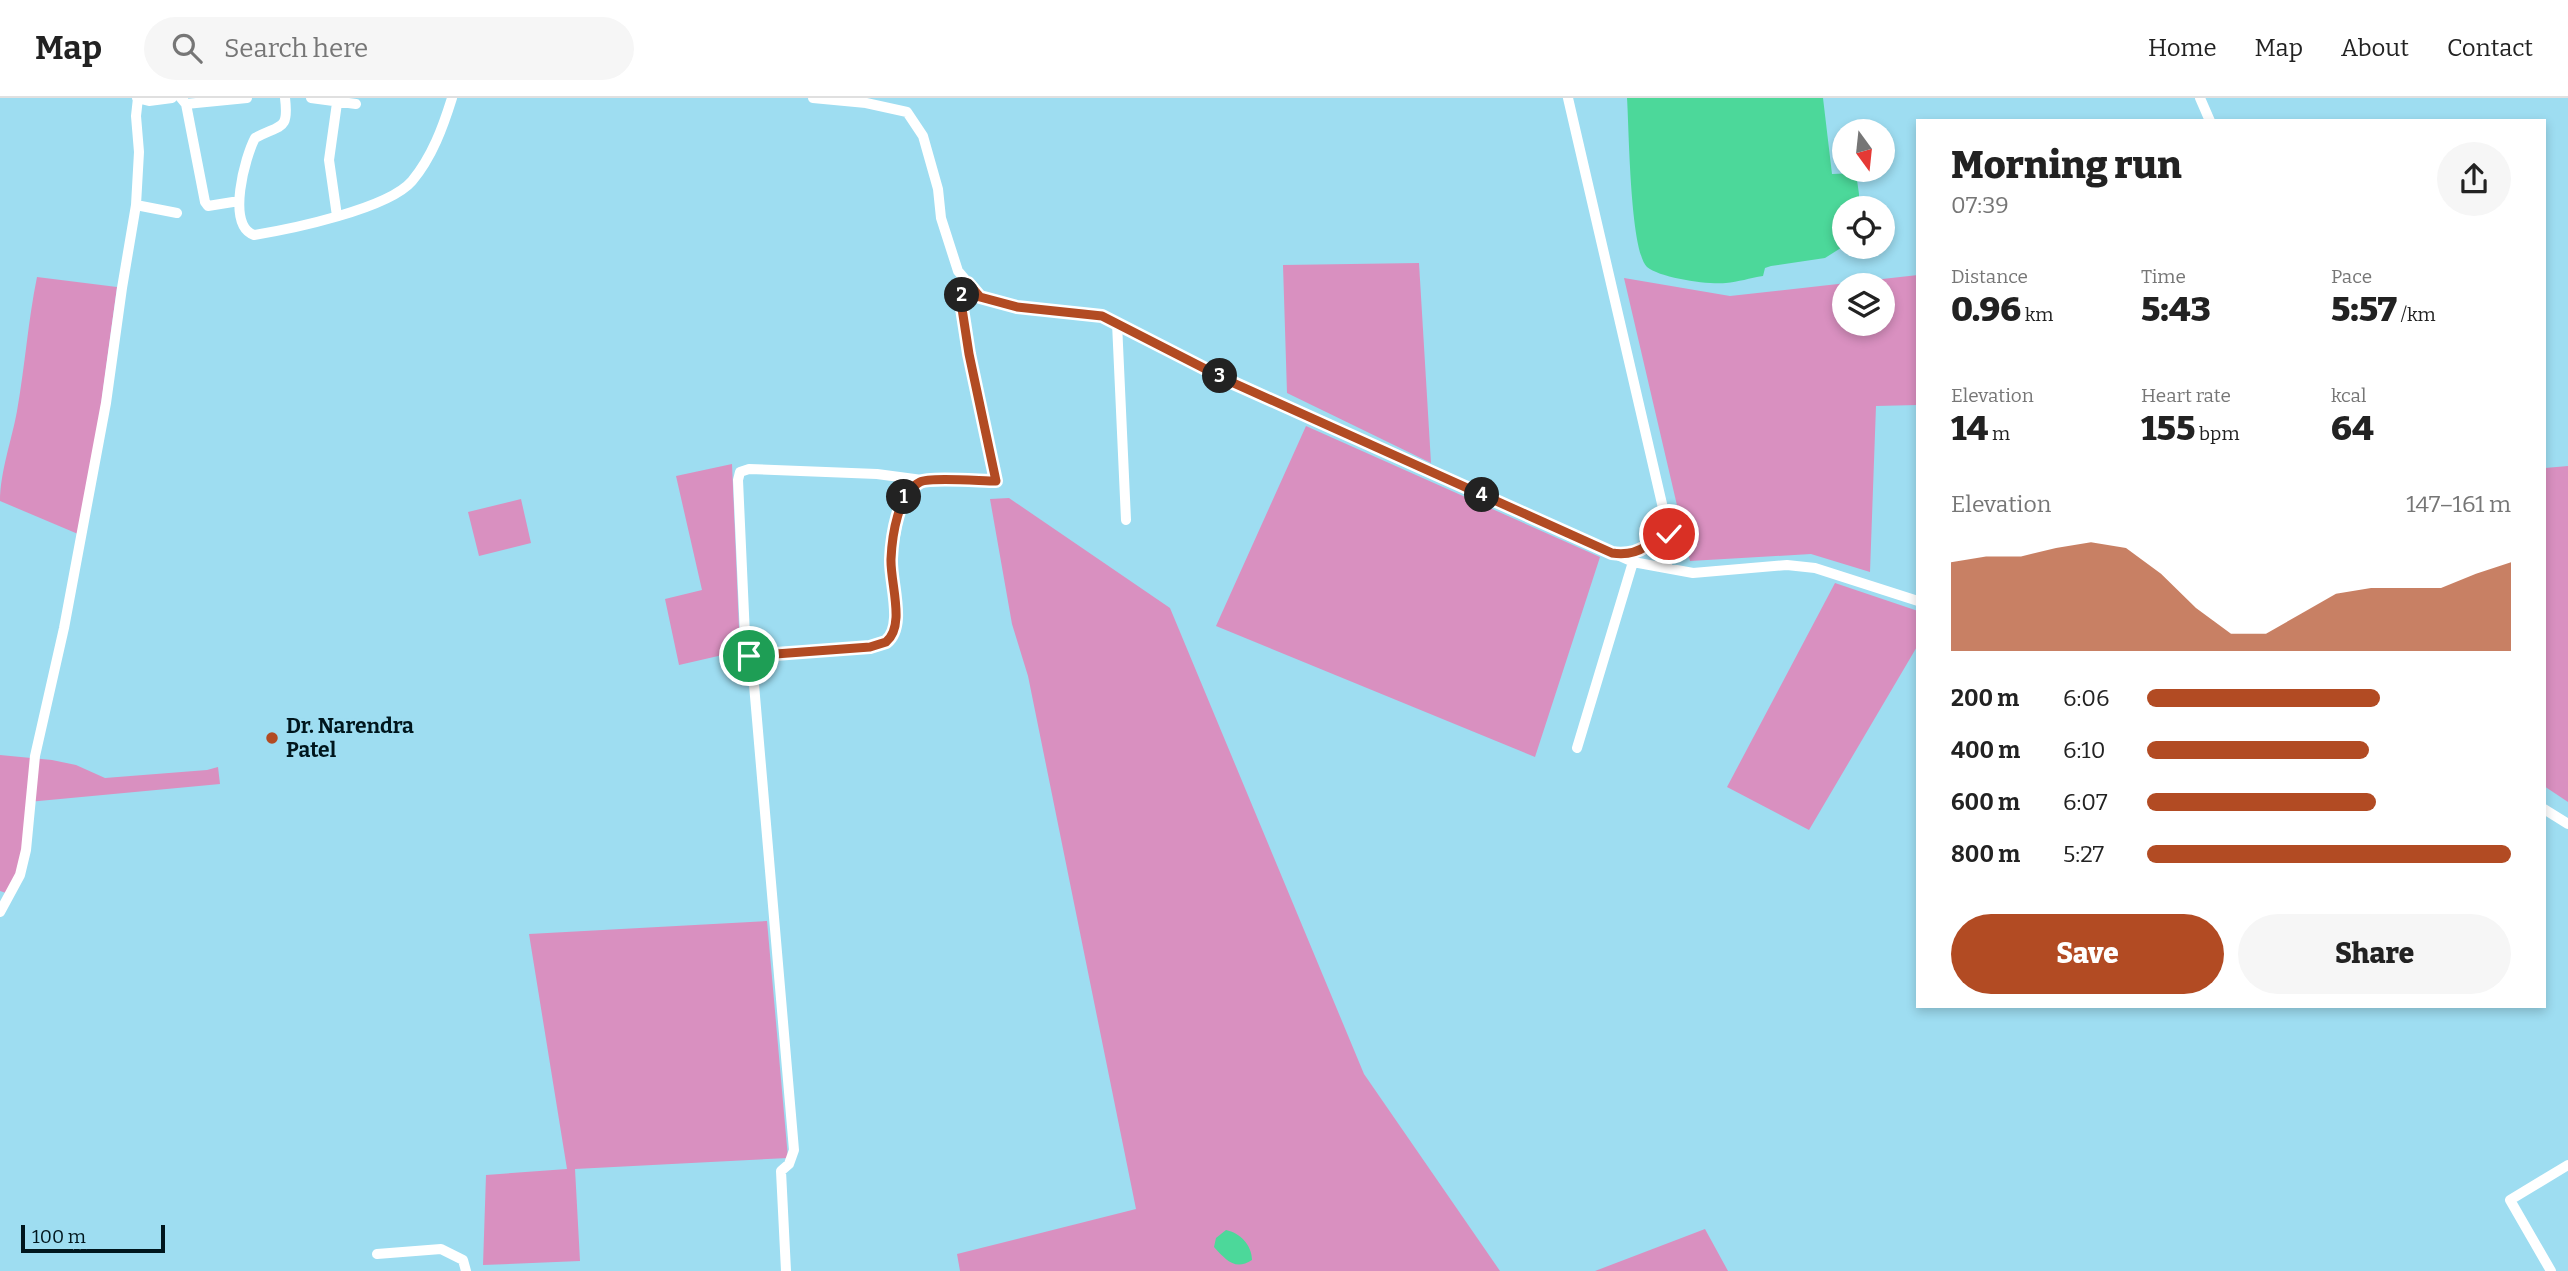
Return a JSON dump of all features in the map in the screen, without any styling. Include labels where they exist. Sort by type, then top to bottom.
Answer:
[{"type":"street","points":[[0,912],[20,875],[26,850],[35,756],[66,614],[103,416],[136,205],[139,152],[137,98],[149,101],[172,98]]},
{"type":"street","points":[[239,201],[208,206],[205,202],[183,101],[247,98]]},
{"type":"street","points":[[285,98],[288,118],[285,124],[255,138],[242,178],[239,201],[244,226],[249,234],[337,216],[386,200],[411,183],[442,129],[452,98]]},
{"type":"street","points":[[311,98],[356,104]]},
{"type":"street","points":[[813,98],[866,103],[907,112],[923,136],[938,189],[948,242],[958,271],[980,297],[1017,307],[1102,316],[1261,396],[1633,562],[1693,573],[1787,565],[1815,568],[1916,600]]},
{"type":"street","points":[[1568,98],[1669,534],[1667,567]]},
{"type":"street","points":[[2200,98],[2209,119]]},
{"type":"street","points":[[337,103],[329,160],[337,216]]},
{"type":"street","points":[[136,205],[177,213]]},
{"type":"street","points":[[786,1271],[781,1171],[789,1164],[793,1150],[754,681],[745,636],[738,498],[740,472],[766,469],[877,474],[922,480],[996,481],[969,354],[961,302],[968,283]]},
{"type":"street","points":[[1117,323],[1126,520]]},
{"type":"street","points":[[749,656],[870,647],[890,639],[896,628],[891,559],[900,507],[905,494],[922,480]]},
{"type":"street","points":[[1612,553],[1625,554],[1644,548],[1660,532],[1665,517]]},
{"type":"street","points":[[1577,748],[1633,562]]},
{"type":"street","points":[[2546,810],[2568,824]]},
{"type":"street","points":[[2551,1271],[2510,1200],[2566,1169]]},
{"type":"street","points":[[377,1254],[441,1250],[463,1260],[466,1271]]},
{"type":"shaded area","points":[[1627,98],[1823,98],[1832,182],[1857,182],[1859,196],[1832,196],[1832,254],[1825,258],[1771,266],[1765,268],[1763,276],[1726,283],[1685,280],[1653,271],[1647,267],[1641,256],[1634,214]]},
{"type":"shaded area","points":[[1419,263],[1431,463],[1287,393],[1283,265]]},
{"type":"shaded area","points":[[1916,275],[1916,405],[1876,406],[1870,572],[1811,554],[1690,561],[1624,278],[1730,296],[1832,285],[1832,336],[1895,336],[1895,278]]},
{"type":"shaded area","points":[[37,277],[117,287],[100,412],[78,534],[0,501],[4,467],[20,394]]},
{"type":"shaded area","points":[[1306,426],[1600,557],[1535,757],[1216,626]]},
{"type":"shaded area","points":[[732,464],[740,651],[679,665],[665,599],[702,590],[676,476]]},
{"type":"shaded area","points":[[2568,466],[2568,802],[2546,787],[2546,468]]},
{"type":"shaded area","points":[[1009,498],[1170,608],[1364,1074],[1500,1271],[960,1271],[957,1254],[1136,1209],[1028,676],[1012,624],[990,499]]},
{"type":"shaded area","points":[[521,499],[531,543],[479,556],[468,512]]},
{"type":"shaded area","points":[[1835,583],[1916,610],[1916,648],[1809,830],[1727,787]]},
{"type":"shaded area","points":[[0,755],[76,765],[105,778],[218,767],[220,784],[28,802],[23,856],[9,894],[0,891]]},
{"type":"shaded area","points":[[767,921],[788,1158],[575,1169],[580,1261],[483,1265],[486,1175],[567,1169],[529,934]]},
{"type":"shaded area","points":[[1705,1229],[1728,1271],[1595,1271]]},
{"type":"shaded area","points":[[1226,1230],[1244,1240],[1250,1249],[1252,1260],[1236,1264],[1227,1260],[1214,1247],[1216,1238]]},
{"type":"place","name":"Dr. Narendra Patel","points":[[272,738]]},
{"type":"route","points":[[749,656],[870,647],[886,642],[896,628],[891,559],[900,507],[905,494],[922,480],[996,481],[969,354],[961,302],[968,283],[980,297],[1017,307],[1102,316],[1282,406],[1612,553],[1632,553],[1650,544],[1660,532],[1665,517],[1669,534]]}]
